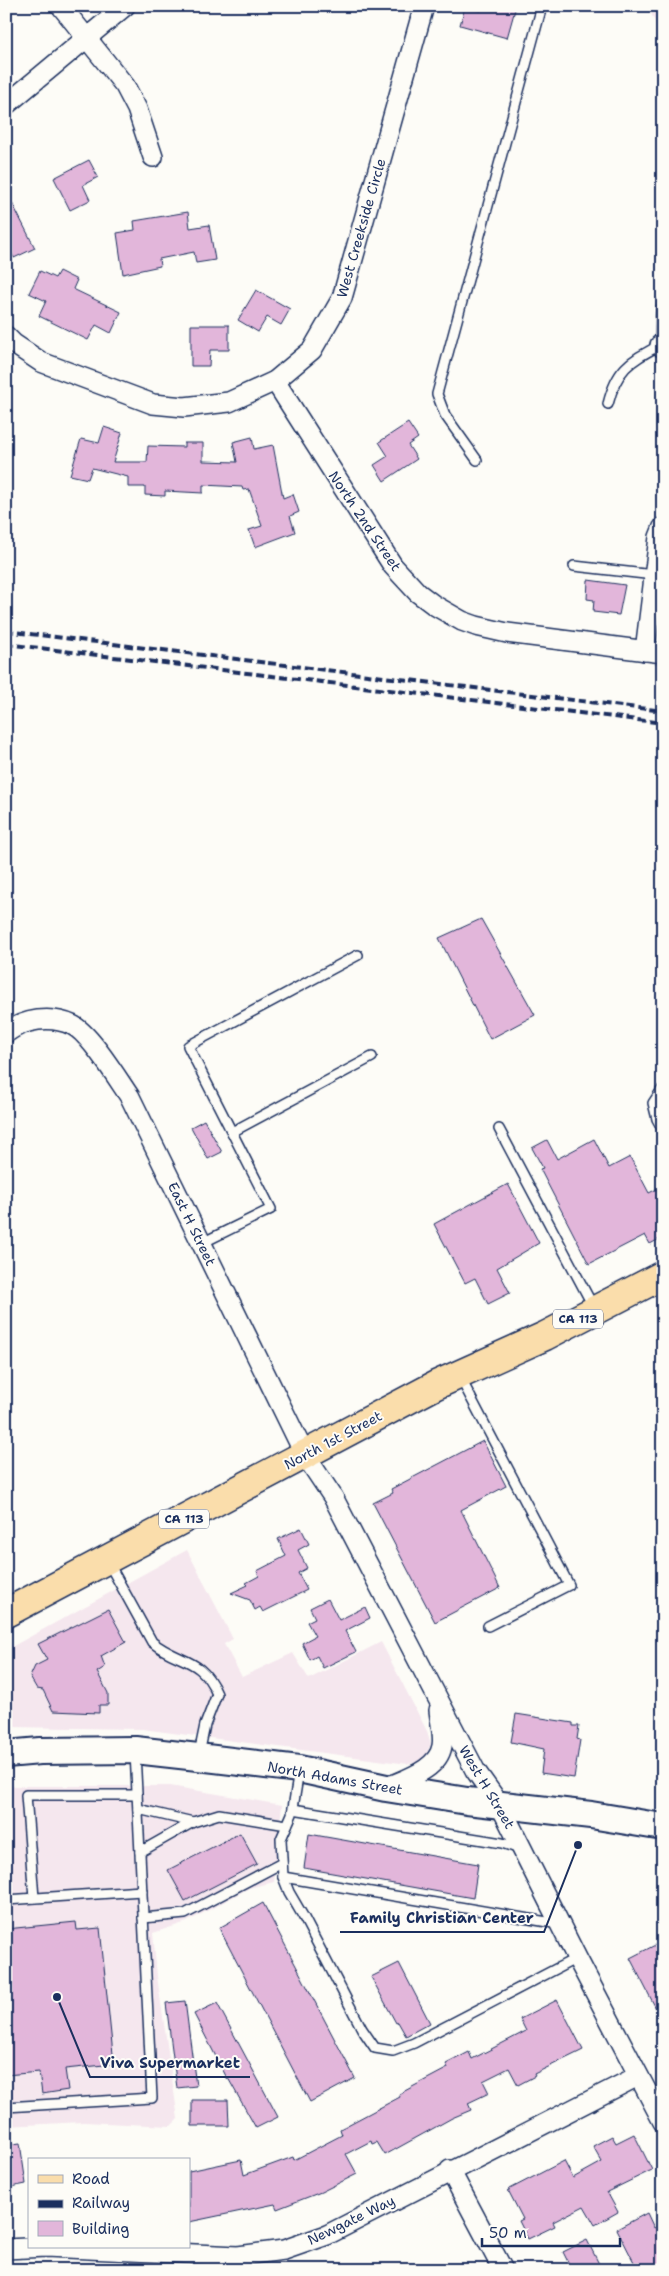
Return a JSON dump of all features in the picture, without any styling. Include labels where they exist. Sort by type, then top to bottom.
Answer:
[{"type":"main road","name":"North 1st Street","points":[[6,1612],[459,1374],[546,1336],[663,1275]]},
{"type":"street","points":[[61,6],[125,86],[137,109],[153,157]]},
{"type":"street","points":[[6,105],[125,6]]},
{"type":"street","name":"West Creekside Circle","points":[[6,336],[14,344],[41,362],[153,404],[184,407],[229,402],[275,381],[312,350],[342,298],[424,6]]},
{"type":"street","name":"North 2nd Street","points":[[275,381],[393,566],[406,582],[423,597],[462,621],[493,631],[654,652]]},
{"type":"street","points":[[654,652],[658,538],[663,527]]},
{"type":"street","name":"East H Street","points":[[6,1033],[25,1022],[50,1020],[74,1025],[102,1055],[130,1097],[305,1455]]},
{"type":"street","name":"West H Street","points":[[305,1455],[333,1497],[475,1770],[500,1806],[663,2122]]},
{"type":"street","points":[[386,1788],[424,1769],[435,1761],[442,1745],[437,1699]]},
{"type":"street","name":"North Adams Street","points":[[6,1754],[40,1751],[135,1750],[198,1757],[299,1769],[386,1788],[500,1806],[591,1815],[663,1827]]},
{"type":"street","name":"Newgate Way","points":[[58,2248],[238,2263],[284,2250],[327,2235],[450,2170],[638,2076]]},
{"type":"street","points":[[450,2170],[503,2270]]},
{"type":"street","name":"Newgate Way","points":[[6,2249],[28,2248]]},
{"type":"lane","points":[[478,460],[445,415],[437,394],[542,6]]},
{"type":"lane","points":[[608,404],[618,375],[631,360],[661,346],[660,310],[663,302]]},
{"type":"lane","points":[[574,566],[657,574]]},
{"type":"lane","points":[[202,1243],[271,1209],[188,1046],[358,955]]},
{"type":"lane","points":[[232,1132],[372,1057]]},
{"type":"lane","points":[[663,1088],[653,1103],[657,1119],[663,1130]]},
{"type":"lane","points":[[499,1129],[595,1310]]},
{"type":"lane","points":[[459,1374],[568,1585],[488,1626]]},
{"type":"lane","points":[[107,1560],[125,1596],[152,1642],[161,1650],[199,1667],[211,1678],[217,1694],[205,1725],[198,1757]]},
{"type":"lane","points":[[6,2107],[152,2098],[135,1750]]},
{"type":"lane","points":[[299,1769],[293,1809],[281,1839],[283,1877],[289,1892],[362,2029],[375,2048],[393,2052],[414,2043],[577,1958]]},
{"type":"lane","points":[[34,1898],[26,1796],[137,1794]]},
{"type":"lane","points":[[138,1809],[193,1822]]},
{"type":"lane","points":[[293,1809],[502,1843],[522,1849]]},
{"type":"lane","points":[[140,1852],[193,1822],[218,1814],[287,1825]]},
{"type":"lane","points":[[143,1918],[185,1914],[282,1863]]},
{"type":"lane","points":[[283,1877],[560,1924]]},
{"type":"lane","points":[[6,1900],[142,1891]]},
{"type":"shaded area","points":[[647,6],[663,6],[663,37]]},
{"type":"shaded area","points":[[187,1550],[233,1639],[224,1644],[242,1677],[293,1653],[309,1679],[381,1642],[427,1731],[431,1744],[425,1757],[417,1762],[408,1764],[142,1729],[6,1727],[6,1650]]},
{"type":"shaded area","points":[[6,1786],[170,1786],[282,1805],[274,1882],[249,1888],[187,1922],[153,1933],[157,1976],[178,2119],[171,2126],[83,2122],[6,2126]]},
{"type":"building","points":[[482,6],[516,6],[507,38],[460,25],[465,7],[481,11]]},
{"type":"building","points":[[89,160],[98,177],[83,185],[90,200],[70,210],[54,178]]},
{"type":"building","points":[[6,191],[35,248],[14,258],[6,242]]},
{"type":"building","points":[[188,212],[190,228],[209,225],[215,260],[196,263],[194,252],[159,259],[160,266],[123,274],[117,233],[135,230],[134,221]]},
{"type":"building","points":[[40,271],[55,278],[59,271],[77,280],[73,289],[121,312],[111,333],[96,325],[88,340],[39,316],[46,301],[29,293]]},
{"type":"building","points":[[256,290],[290,309],[281,325],[267,317],[258,332],[238,320]]},
{"type":"building","points":[[191,325],[229,325],[229,350],[210,350],[209,366],[191,366]]},
{"type":"building","points":[[408,423],[418,438],[408,445],[417,459],[384,481],[374,465],[388,456],[379,442]]},
{"type":"building","points":[[104,427],[122,433],[113,462],[147,462],[148,446],[184,447],[184,443],[203,443],[203,461],[237,462],[233,442],[252,437],[254,449],[273,445],[283,498],[293,494],[299,512],[290,516],[295,532],[255,547],[249,530],[262,526],[249,489],[243,490],[242,487],[203,485],[203,493],[165,491],[165,496],[145,495],[145,487],[128,487],[128,477],[92,468],[88,479],[70,475],[81,439],[99,443]]},
{"type":"building","points":[[588,580],[625,585],[619,615],[593,612],[594,600],[587,599]]},
{"type":"building","points":[[481,919],[535,1015],[490,1039],[439,938]]},
{"type":"building","points":[[204,1120],[222,1152],[208,1159],[191,1127]]},
{"type":"building","points":[[594,1139],[609,1168],[630,1157],[649,1193],[663,1186],[663,1237],[650,1244],[645,1235],[589,1264],[540,1169],[543,1168],[532,1148],[547,1140],[557,1159]]},
{"type":"building","points":[[508,1184],[539,1243],[497,1268],[510,1293],[488,1304],[475,1278],[465,1283],[434,1224]]},
{"type":"building","points":[[483,1441],[506,1486],[461,1510],[500,1588],[435,1622],[373,1503],[393,1493],[391,1489]]},
{"type":"building","points":[[301,1528],[309,1544],[298,1550],[307,1568],[298,1573],[307,1590],[263,1612],[260,1607],[255,1610],[250,1600],[231,1593],[248,1585],[246,1583],[259,1576],[257,1571],[286,1556],[278,1539]]},
{"type":"building","points":[[328,1599],[339,1620],[365,1607],[370,1618],[345,1631],[356,1652],[323,1668],[317,1656],[310,1660],[302,1643],[315,1636],[307,1622],[315,1618],[310,1608]]},
{"type":"building","points":[[108,1609],[126,1642],[101,1656],[105,1667],[97,1672],[108,1693],[108,1705],[99,1705],[99,1713],[53,1711],[43,1690],[37,1689],[30,1677],[35,1666],[47,1660],[38,1644]]},
{"type":"building","points":[[516,1714],[573,1723],[573,1726],[579,1726],[577,1739],[580,1740],[574,1778],[541,1773],[544,1749],[511,1742]]},
{"type":"building","points":[[240,1833],[257,1864],[185,1901],[168,1870]]},
{"type":"building","points":[[309,1834],[478,1864],[473,1898],[304,1868]]},
{"type":"building","points":[[263,1903],[355,2078],[310,2102],[219,1928]]},
{"type":"building","points":[[76,1922],[77,1930],[100,1928],[114,2064],[65,2069],[68,2090],[42,2094],[39,2072],[6,2075],[6,1929]]},
{"type":"building","points":[[663,1941],[663,2022],[630,1958]]},
{"type":"building","points":[[399,1963],[430,2023],[406,2036],[398,2022],[396,2023],[371,1977]]},
{"type":"building","points":[[557,2000],[583,2050],[534,2074],[535,2076],[518,2085],[509,2068],[483,2081],[489,2093],[468,2103],[471,2110],[452,2118],[385,2155],[377,2142],[372,2144],[371,2141],[346,2154],[357,2174],[321,2192],[277,2209],[275,2204],[190,2222],[190,2171],[241,2160],[244,2175],[293,2157],[294,2160],[342,2135],[340,2129],[400,2097],[399,2094],[448,2068],[446,2064],[469,2052],[472,2059],[526,2031],[520,2019]]},
{"type":"building","points":[[185,2001],[196,2086],[177,2088],[166,2003]]},
{"type":"building","points":[[217,2003],[278,2117],[256,2128],[228,2078],[228,2080],[194,2014]]},
{"type":"building","points":[[192,2100],[228,2100],[229,2126],[192,2126]]},
{"type":"building","points":[[634,2134],[652,2170],[607,2192],[618,2212],[595,2225],[584,2206],[553,2222],[555,2226],[528,2239],[519,2221],[523,2219],[508,2190],[564,2161],[573,2178],[602,2162],[593,2146],[612,2136],[616,2143]]},
{"type":"building","points":[[20,2143],[26,2184],[11,2187],[9,2173],[6,2174],[6,2145]]},
{"type":"building","points":[[647,2213],[654,2228],[663,2223],[663,2270],[638,2270],[617,2229]]},
{"type":"building","points":[[587,2240],[602,2270],[572,2270],[563,2252]]},
{"type":"railway","points":[[6,631],[663,711]]},
{"type":"railway","points":[[6,644],[663,723]]},
{"type":"place","name":"Family Christian Center","points":[[578,1845]]},
{"type":"place","name":"Viva Supermarket","points":[[57,1997]]}]
